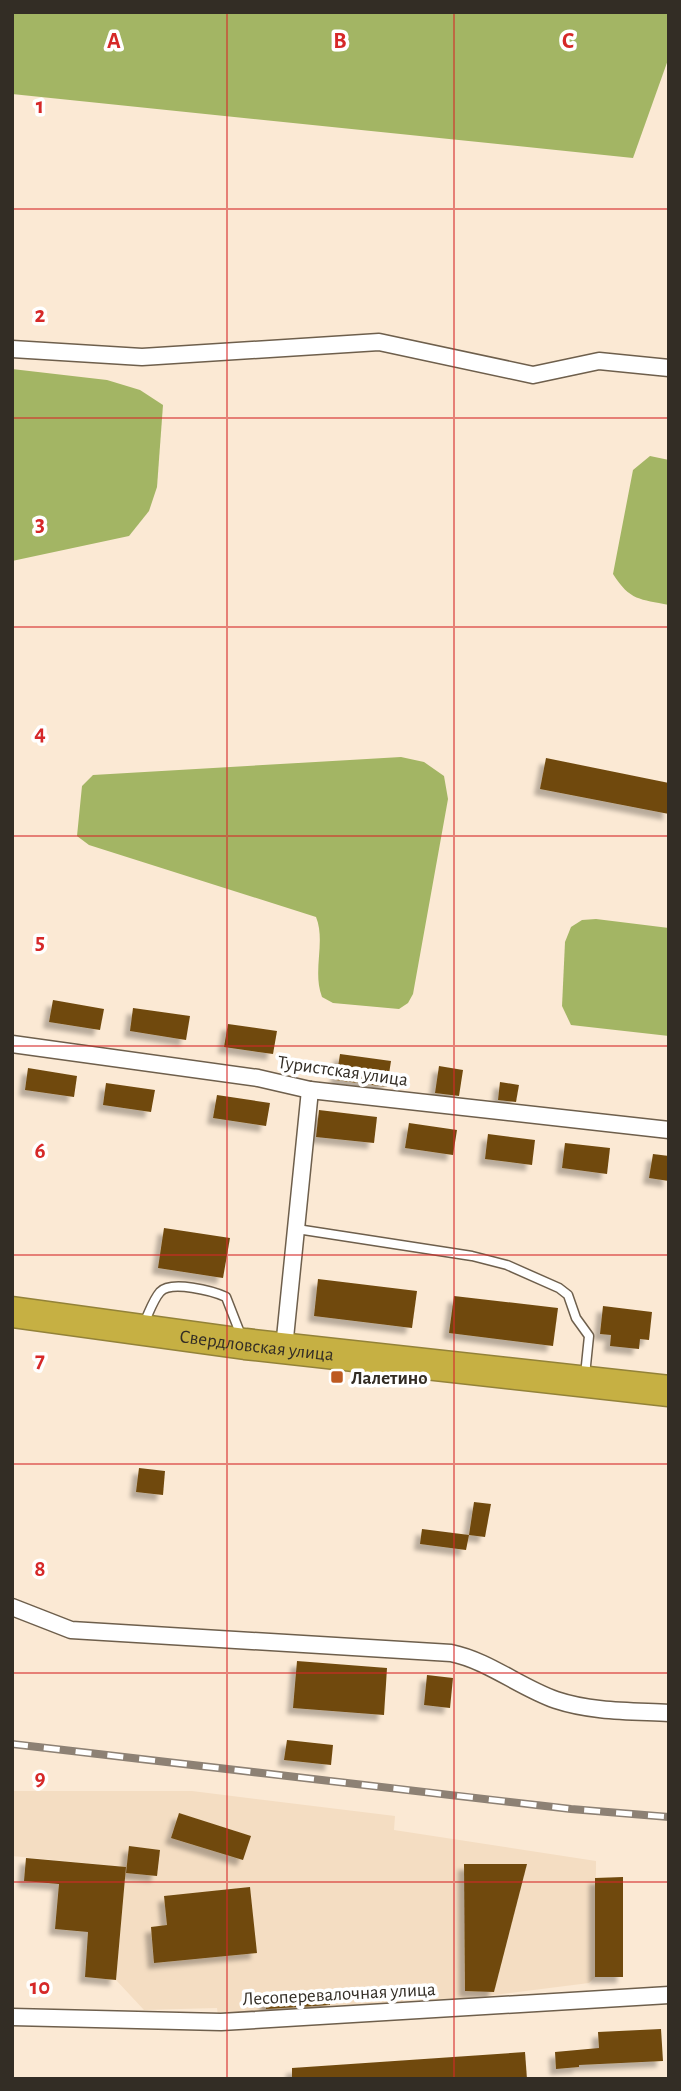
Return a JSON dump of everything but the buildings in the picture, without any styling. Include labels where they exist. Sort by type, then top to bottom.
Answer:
[{"type":"highway","name":"Свердловская улица","points":[[12,1312],[245,1344],[669,1391]]},
{"type":"street","points":[[12,349],[142,357],[379,342],[533,375],[599,361],[669,368]]},
{"type":"street","name":"Туристская улица","points":[[12,1044],[258,1078],[310,1090],[669,1130]]},
{"type":"street","points":[[284,1348],[310,1090]]},
{"type":"street","points":[[12,1607],[71,1630],[451,1653],[472,1658],[554,1699],[579,1707],[669,1713]]},
{"type":"street","name":"Лесоперевалочная улица","points":[[12,2017],[221,2022],[669,1995]]},
{"type":"lane","points":[[297,1229],[472,1256],[507,1265],[559,1288],[568,1295],[576,1318],[589,1336],[584,1381]]},
{"type":"lane","points":[[140,1330],[160,1292],[169,1286],[214,1291],[226,1297],[245,1344]]},
{"type":"shaded area","points":[[12,1791],[192,1791],[395,1816],[394,1830],[596,1861],[595,1977],[589,1983],[424,2004],[409,1993],[400,2004],[218,2016],[217,2008],[144,2010],[116,1980],[126,1867],[12,1856]]},
{"type":"green space","points":[[12,12],[669,12],[669,57],[633,158],[12,94]]},
{"type":"green space","points":[[12,369],[107,380],[140,390],[163,405],[157,487],[149,511],[129,536],[12,561]]},
{"type":"green space","points":[[650,456],[669,460],[669,605],[636,597],[619,583],[613,574],[633,470]]},
{"type":"green space","points":[[401,757],[424,762],[444,776],[448,799],[413,994],[408,1003],[399,1009],[333,1003],[322,997],[318,977],[320,936],[316,917],[89,845],[77,836],[82,786],[93,775]]},
{"type":"green space","points":[[596,919],[669,928],[669,1036],[571,1025],[562,1006],[565,942],[571,927],[582,920]]},
{"type":"railway","points":[[12,1744],[571,1809],[669,1817]]},
{"type":"place","name":"Лалетино","points":[[337,1377]]}]
